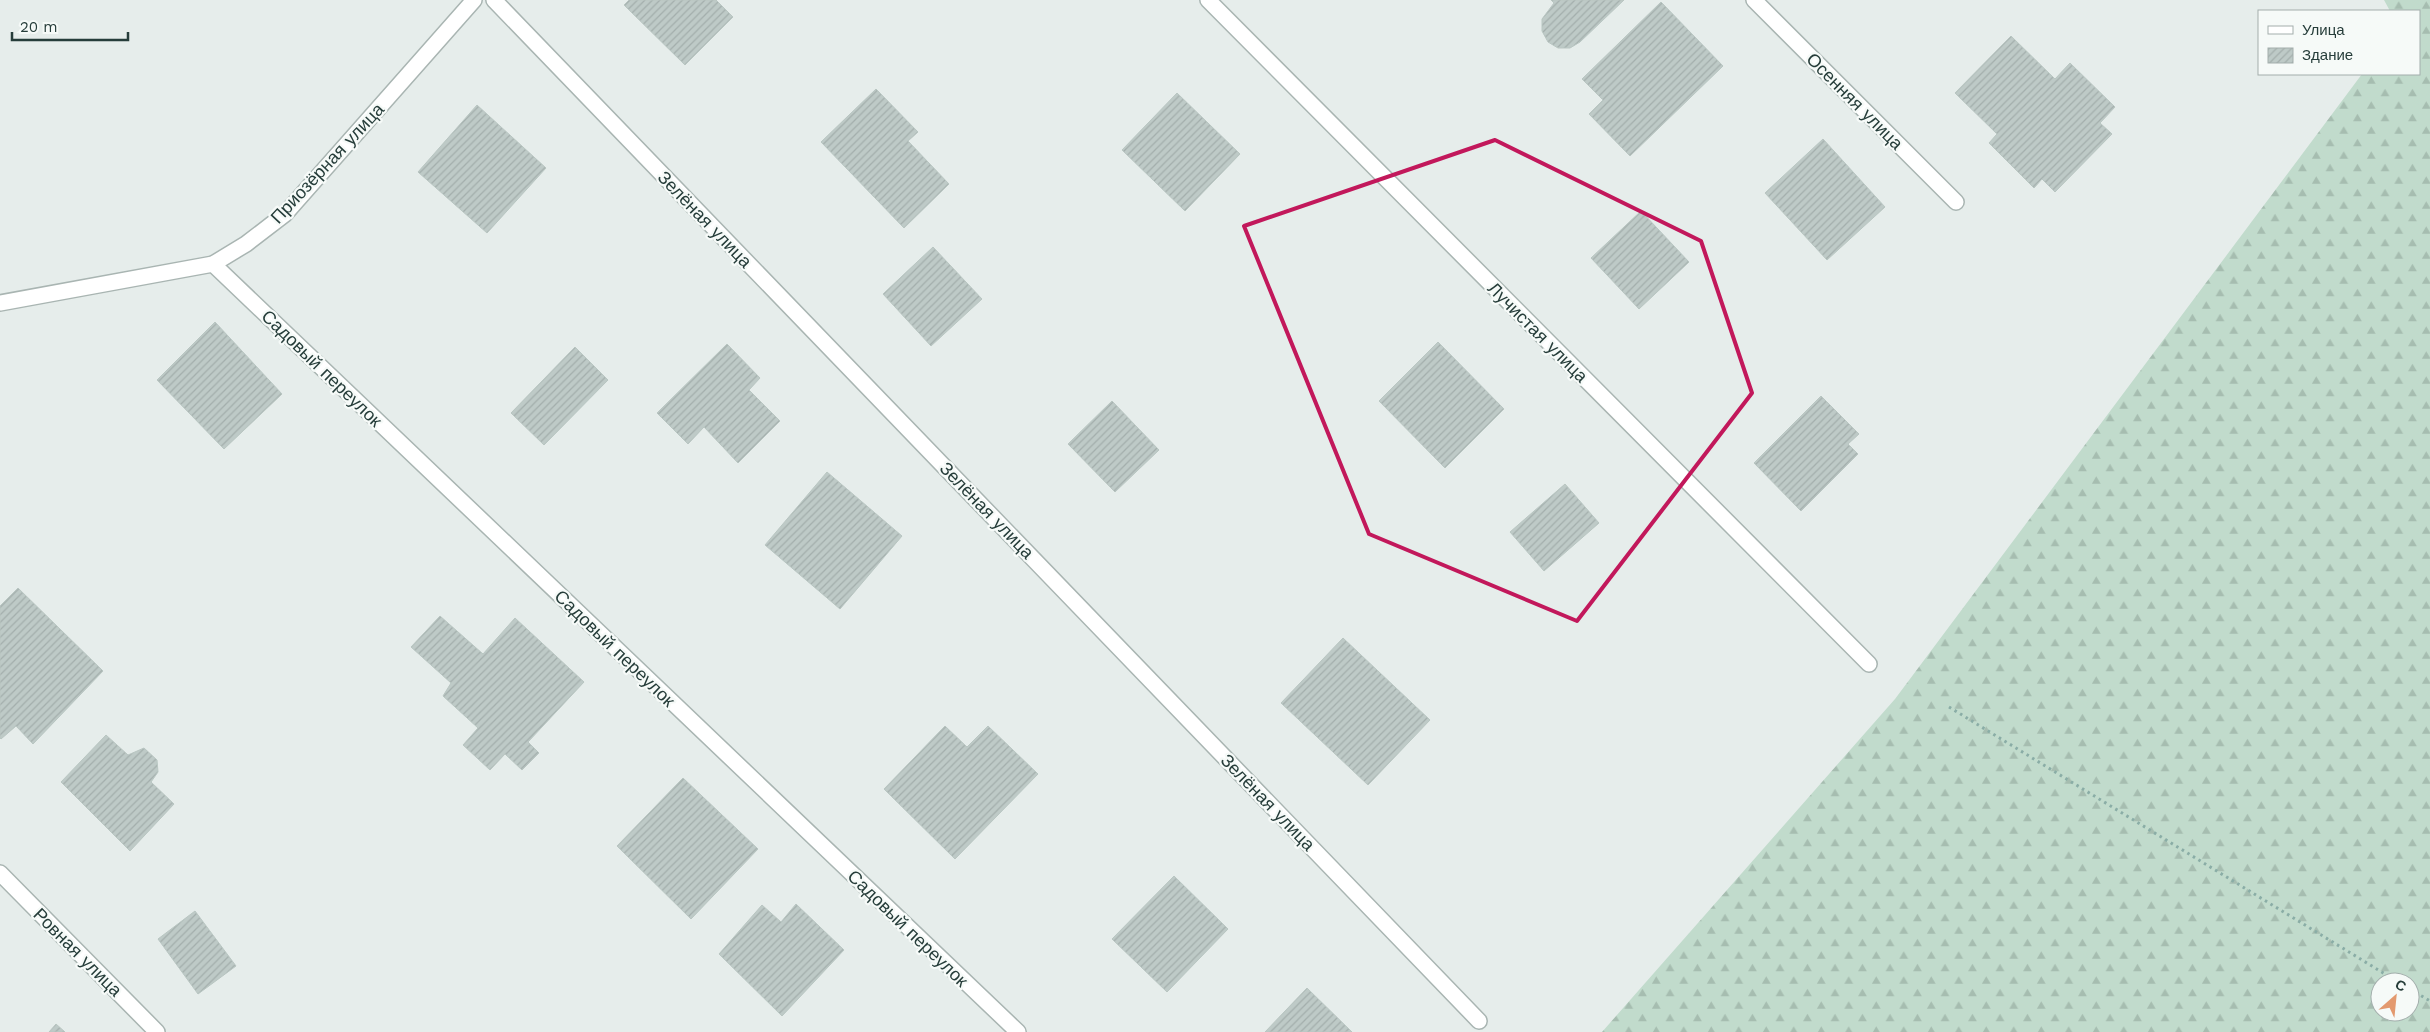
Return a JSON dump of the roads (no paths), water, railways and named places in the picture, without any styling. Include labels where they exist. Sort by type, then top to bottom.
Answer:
[{"type":"street","name":"Приозёрная улица","points":[[0,303],[213,264],[246,244],[285,214],[474,0]]},
{"type":"street","name":"Зелёная улица","points":[[494,0],[1479,1021]]},
{"type":"street","name":"Лучистая улица","points":[[1208,0],[1869,664]]},
{"type":"street","name":"Осенняя улица","points":[[1754,0],[1956,202]]},
{"type":"street","name":"Садовый переулок","points":[[213,264],[1018,1032]]},
{"type":"street","name":"Ровная улица","points":[[0,873],[157,1032]]}]
